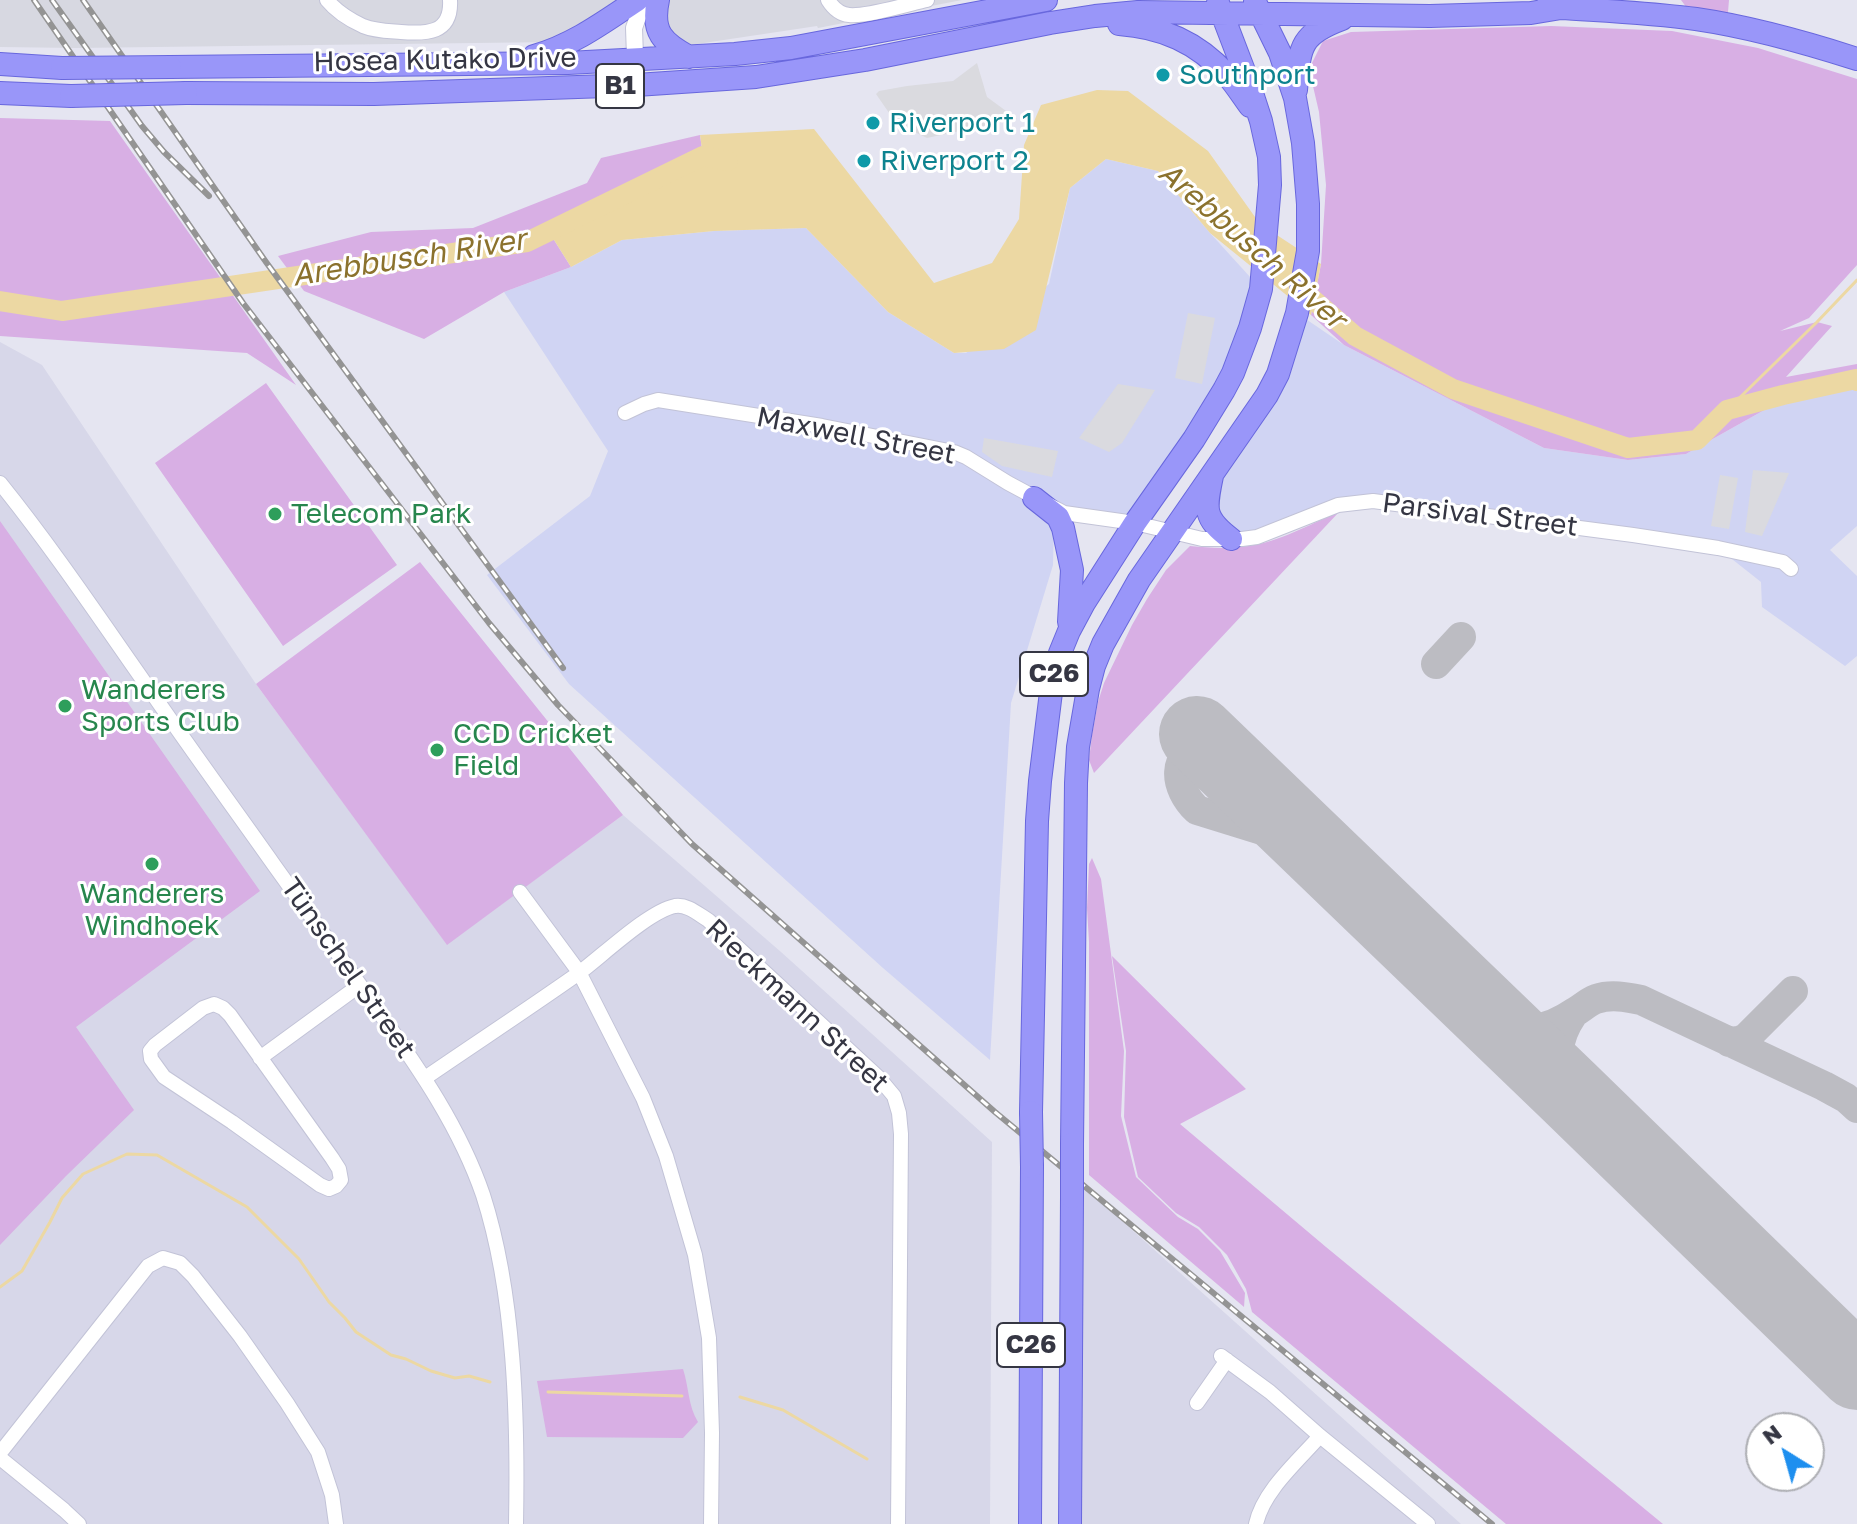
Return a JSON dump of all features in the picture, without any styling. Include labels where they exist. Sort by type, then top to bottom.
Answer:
[{"type":"main road","points":[[510,63],[573,42],[637,0]]},
{"type":"main road","points":[[658,0],[655,16],[657,29],[671,47],[689,57]]},
{"type":"main road","points":[[951,17],[1021,0]]},
{"type":"main road","name":"Hosea Kutako Drive","points":[[0,64],[62,68],[170,67],[510,63],[689,57],[791,48],[1046,0]]},
{"type":"main road","points":[[1460,0],[1533,2],[1561,8],[1672,16],[1727,24],[1857,59]]},
{"type":"main road","name":"Hosea Kutako Drive","points":[[0,93],[71,96],[374,94],[636,85],[792,72],[1050,23],[1138,12],[1220,6],[1351,16],[1531,13],[1561,8]]},
{"type":"main road","name":"C26","points":[[1030,1524],[1031,1112],[1040,781],[1053,676],[1069,631],[1084,603],[1224,390],[1250,328],[1261,289],[1270,185],[1269,157],[1261,121],[1220,6]]},
{"type":"main road","name":"C26","points":[[1070,1524],[1078,747],[1088,689],[1103,644],[1132,590],[1267,395],[1278,374],[1297,313],[1308,251],[1307,174],[1295,98],[1280,53],[1257,7]]},
{"type":"main road","points":[[1295,98],[1301,48],[1314,32],[1351,16]]},
{"type":"main road","points":[[1050,23],[1095,22],[1158,29],[1202,52],[1227,75],[1261,121]]},
{"type":"main road","points":[[1213,471],[1207,500],[1208,513],[1216,527],[1231,539]]},
{"type":"main road","points":[[1034,498],[1058,517],[1069,548],[1072,570],[1069,631]]},
{"type":"street","points":[[327,0],[351,21],[377,31],[420,33],[431,33],[441,26],[450,0]]},
{"type":"street","points":[[636,85],[634,28],[644,0]]},
{"type":"street","points":[[828,0],[835,10],[848,15],[927,0]]},
{"type":"street","name":"Maxwell Street","points":[[625,413],[658,400],[927,446],[966,457],[1064,513],[1135,523],[1171,532]]},
{"type":"street","name":"Tünschel Street","points":[[0,483],[103,621],[360,985],[425,1078],[448,1118],[483,1196],[502,1274],[515,1418],[516,1524]]},
{"type":"street","name":"Parsival Street","points":[[1171,532],[1202,539],[1257,537],[1338,505],[1373,501],[1718,548],[1783,562],[1791,569]]},
{"type":"street","points":[[520,892],[579,972],[643,1098],[666,1156],[695,1255],[709,1338],[711,1524]]},
{"type":"street","name":"Rieckmann Street","points":[[425,1078],[579,972],[644,922],[662,911],[680,906],[708,920],[864,1063],[894,1096],[901,1134],[898,1524]]},
{"type":"street","points":[[260,1058],[360,985]]},
{"type":"street","points":[[214,1004],[230,1015],[260,1058],[339,1169],[341,1180],[336,1186],[329,1189],[320,1185],[164,1077],[151,1059],[150,1051],[203,1008],[214,1004]]},
{"type":"street","points":[[79,1524],[0,1456],[148,1266],[163,1258],[180,1263],[193,1276],[240,1336],[302,1426],[318,1452],[332,1495],[336,1524]]},
{"type":"street","points":[[1197,1403],[1224,1358],[1270,1392],[1428,1524]]},
{"type":"street","points":[[1256,1524],[1267,1497],[1320,1436]]},
{"type":"shaded area","points":[[0,0],[616,0],[555,42],[76,48],[0,47]]},
{"type":"shaded area","points":[[650,0],[962,0],[818,28],[677,47]]},
{"type":"shaded area","points":[[1681,0],[1729,0],[1727,24],[1695,19]]},
{"type":"shaded area","points":[[1551,26],[1672,31],[1758,48],[1857,79],[1857,265],[1809,318],[1780,331],[1817,322],[1832,326],[1786,377],[1857,364],[1857,385],[1811,392],[1775,404],[1686,454],[1628,460],[1544,448],[1344,345],[1311,315],[1321,264],[1326,185],[1319,112],[1309,69],[1323,41],[1351,32]]},
{"type":"shaded area","points":[[977,63],[987,97],[1017,119],[927,138],[896,123],[876,94],[907,86],[953,81]]},
{"type":"shaded area","points":[[0,118],[110,121],[296,385],[247,353],[0,336]]},
{"type":"shaded area","points":[[700,135],[703,156],[549,232],[571,267],[504,292],[424,339],[304,291],[278,256],[371,232],[473,228],[587,183],[601,158]]},
{"type":"shaded area","points":[[1106,159],[1158,171],[1261,289],[1250,328],[1135,523],[1064,513],[1020,493],[1054,522],[1053,565],[1011,703],[990,1060],[883,968],[569,684],[487,575],[590,496],[608,451],[504,292],[571,267],[622,240],[714,231],[806,228],[888,312],[954,353],[966,353],[1049,284],[1070,188]]},
{"type":"shaded area","points":[[1188,313],[1215,318],[1202,384],[1175,378]]},
{"type":"shaded area","points":[[1297,313],[1344,345],[1544,448],[1628,460],[1686,454],[1775,404],[1811,392],[1857,384],[1857,526],[1830,550],[1857,576],[1857,656],[1845,666],[1762,607],[1761,582],[1718,548],[1373,501],[1242,539],[1207,500],[1253,416]]},
{"type":"shaded area","points":[[0,342],[42,365],[256,684],[447,944],[623,815],[992,1142],[990,1524],[0,1524]]},
{"type":"shaded area","name":"Telecom Park","points":[[266,383],[397,565],[283,646],[155,463]]},
{"type":"shaded area","points":[[1118,384],[1155,390],[1122,443],[1109,452],[1079,438]]},
{"type":"shaded area","points":[[984,438],[1058,451],[1052,477],[1002,466],[982,452]]},
{"type":"shaded area","points":[[1753,470],[1789,473],[1762,536],[1745,532]]},
{"type":"shaded area","points":[[1720,475],[1738,478],[1729,529],[1711,526]]},
{"type":"shaded area","points":[[1339,512],[1094,773],[1089,760],[1104,683],[1132,625],[1166,570],[1190,546],[1226,548],[1260,544]]},
{"type":"shaded area","name":"Wanderers Sports Club","points":[[0,521],[260,891],[76,1027],[134,1110],[0,1245]]},
{"type":"shaded area","name":"CCD Cricket Field","points":[[420,562],[623,815],[447,945],[256,684]]},
{"type":"shaded area","points":[[1092,858],[1101,879],[1124,1051],[1121,1116],[1136,1177],[1220,1251],[1245,1293],[1244,1307],[1089,1175],[1087,908]]},
{"type":"shaded area","points":[[1112,956],[1246,1089],[1180,1124],[1663,1524],[1506,1524],[1252,1312],[1246,1289],[1227,1255],[1199,1227],[1176,1213],[1138,1177],[1124,1117],[1126,1051]]},
{"type":"shaded area","points":[[1074,1178],[1188,1280],[1461,1524],[1076,1524]]},
{"type":"shaded area","points":[[683,1369],[692,1410],[698,1422],[683,1438],[547,1437],[537,1381]]},
{"type":"water","points":[[1097,90],[1128,91],[1208,151],[1260,224],[1321,264],[1311,315],[1210,233],[1158,171],[1106,159],[1070,188],[1036,330],[1004,349],[954,353],[888,312],[806,228],[714,231],[622,240],[571,267],[549,232],[703,156],[700,135],[814,129],[934,283],[992,263],[1019,219],[1024,145],[1041,105]]},
{"type":"waterway","name":"Arebbusch River","points":[[0,301],[62,311],[527,242],[703,156],[728,161]]},
{"type":"waterway","points":[[1727,410],[1857,280]]},
{"type":"waterway","name":"Arebbusch River","points":[[1293,282],[1355,336],[1453,389],[1628,448],[1697,440],[1727,410],[1783,395],[1857,381]]},
{"type":"waterway","points":[[0,1287],[22,1271],[62,1198],[83,1174],[127,1154],[157,1155],[247,1207],[299,1259],[329,1302],[356,1332],[391,1355],[431,1371],[455,1378],[469,1376],[490,1382]]},
{"type":"waterway","points":[[548,1392],[682,1396]]},
{"type":"waterway","points":[[740,1397],[783,1410],[867,1459]]},
{"type":"taxiway","points":[[1436,664],[1461,637]]},
{"type":"taxiway","points":[[1207,744],[1186,755],[1179,772],[1184,792],[1197,810],[1314,848]]},
{"type":"taxiway","points":[[1729,1042],[1746,1038],[1793,991]]},
{"type":"taxiway","points":[[1491,1017],[1513,1026],[1533,1029],[1564,1019],[1602,997],[1641,1000],[1824,1086],[1857,1108]]},
{"type":"taxiway","points":[[1568,1091],[1559,1052],[1563,1034],[1573,1014]]},
{"type":"runway","points":[[1197,734],[1857,1372]]},
{"type":"railway","points":[[34,0],[243,303],[489,623],[558,705],[692,844],[995,1112],[1492,1524]]},
{"type":"railway","points":[[52,0],[142,126],[209,196]]},
{"type":"railway","points":[[83,0],[266,262],[563,668]]},
{"type":"place","name":"Southport","points":[[1163,75]]},
{"type":"place","name":"Riverport 1","points":[[873,123]]},
{"type":"place","name":"Riverport 2","points":[[864,161]]},
{"type":"place","name":"Telecom Park","points":[[275,514]]},
{"type":"place","name":"Wanderers Sports Club","points":[[65,706]]},
{"type":"place","name":"CCD Cricket Field","points":[[437,750]]},
{"type":"place","name":"Wanderers Windhoek","points":[[152,864]]}]
